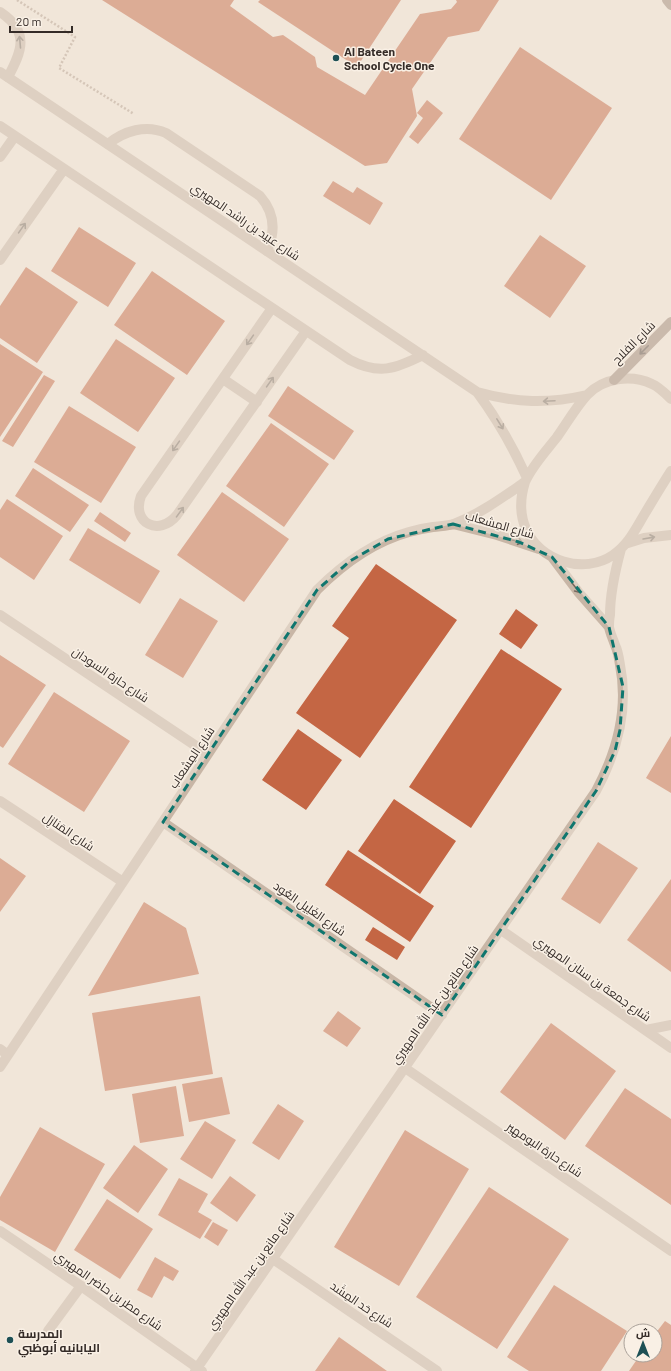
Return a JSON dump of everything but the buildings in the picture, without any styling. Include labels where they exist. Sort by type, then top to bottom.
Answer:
[{"type":"main road","points":[[667,0],[671,5]]},
{"type":"main road","name":"شارع الفلاح","points":[[614,380],[671,322]]},
{"type":"street","points":[[0,12],[8,17],[14,24],[20,41],[20,50],[17,59],[4,75]]},
{"type":"street","name":"شارع عبيد بن راشد المهيري","points":[[4,75],[477,392],[507,399],[532,402],[551,401],[587,395]]},
{"type":"street","points":[[0,126],[350,360],[367,367],[386,369],[396,368],[424,356]]},
{"type":"street","points":[[108,144],[117,137],[128,132],[145,129],[159,130],[260,196],[267,205],[272,223],[271,242],[267,251]]},
{"type":"street","points":[[0,157],[15,136]]},
{"type":"street","points":[[0,260],[64,169]]},
{"type":"street","points":[[272,308],[141,496],[139,510],[141,517],[146,522],[152,526],[160,527],[173,521],[306,331]]},
{"type":"street","points":[[671,399],[663,391],[652,384],[626,378],[604,383],[587,395],[526,480],[520,506],[522,518],[529,535],[540,549],[563,562],[576,565],[588,565],[600,562],[612,557],[625,546],[644,538],[671,535]]},
{"type":"street","points":[[223,379],[257,402]]},
{"type":"street","name":"شارع عبيد بن راشد المهيري","points":[[477,392],[505,433],[526,480]]},
{"type":"street","points":[[625,546],[671,471]]},
{"type":"street","name":"شارع المِشعاب","points":[[0,1067],[4,1052],[123,882],[317,590],[332,575],[368,549],[388,539],[409,532],[452,524],[490,505],[526,480]]},
{"type":"street","name":"شارع المِشعاب","points":[[452,524],[497,535],[540,549]]},
{"type":"street","name":"شارع مانع بن عبد الله المهيري","points":[[198,1370],[501,930],[596,791],[607,772],[620,730],[623,708],[623,687],[619,660],[609,627],[612,588],[625,546]]},
{"type":"street","name":"شارع مانع بن عبد الله المهيري","points":[[552,557],[609,627]]},
{"type":"street","name":"شارع حارة السودان","points":[[0,615],[208,754]]},
{"type":"street","name":"شارع المَنازِل","points":[[0,801],[123,882]]},
{"type":"street","name":"شارع الغَلِيل العُود","points":[[163,822],[442,1015]]},
{"type":"street","name":"شارع جمعة بن سنان المهيري","points":[[501,930],[671,1048]]},
{"type":"street","points":[[646,1030],[671,1025]]},
{"type":"street","name":"شارع حارة البومهير","points":[[405,1068],[671,1251]]},
{"type":"street","name":"شارع مطر بن حاضر المهيري","points":[[0,1231],[81,1286],[198,1370]]},
{"type":"street","name":"شارع حَد المِشَد","points":[[273,1259],[437,1371]]},
{"type":"street","points":[[48,1331],[81,1286]]},
{"type":"path","points":[[17,0],[75,37],[59,68],[159,130]]},
{"type":"highlighted area","points":[[453,524],[519,542],[552,557],[609,627],[623,687],[620,730],[615,751],[596,791],[442,1015],[163,822],[317,590],[350,561],[388,539]]},
{"type":"place","name":"Al Bateen School Cycle One","points":[[336,58]]},
{"type":"place","name":"المدرسة اليابانيه أبوظبي","points":[[10,1340]]}]
